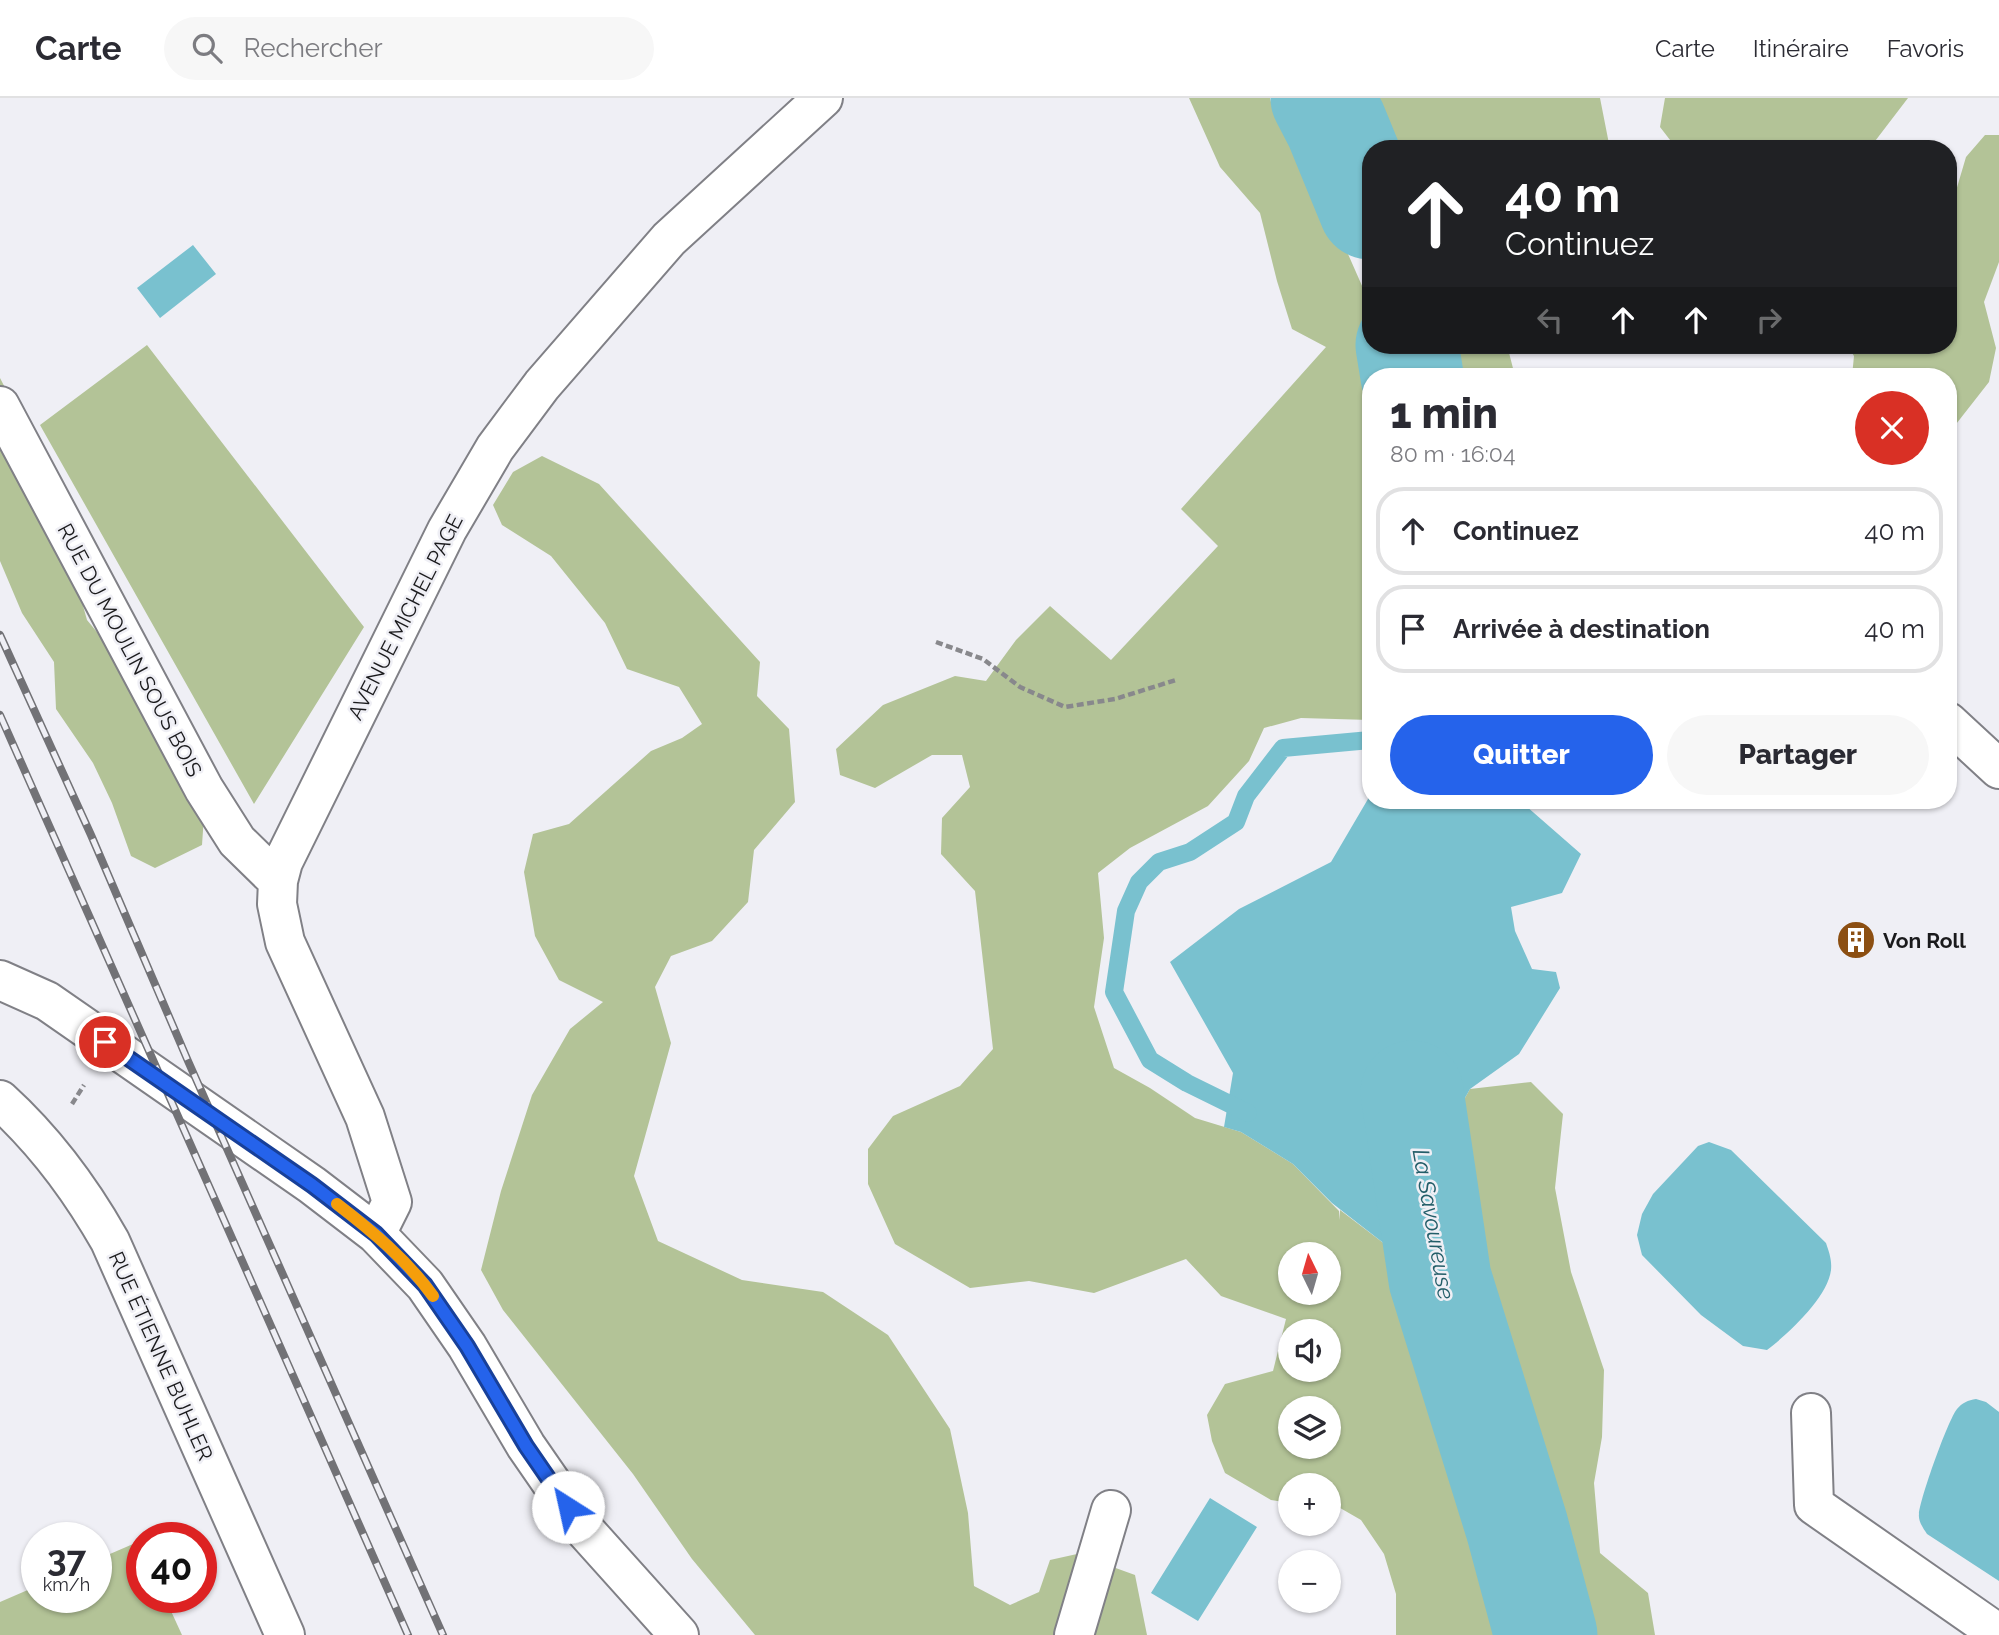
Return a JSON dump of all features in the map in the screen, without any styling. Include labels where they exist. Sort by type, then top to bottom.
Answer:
[{"type":"street","name":"AVENUE MICHEL PAGE","points":[[376,1234],[393,1202],[365,1117],[285,942],[277,904],[278,881],[283,862],[464,499],[495,448],[542,386],[669,239],[823,98]]},
{"type":"street","name":"RUE DU MOULIN SOUS BOIS","points":[[0,406],[204,789],[237,841],[278,881]]},
{"type":"street","points":[[1957,730],[1999,769]]},
{"type":"street","points":[[0,951],[47,1001]]},
{"type":"street","points":[[0,980],[47,1001],[312,1185],[376,1234],[425,1285],[467,1346],[526,1446],[582,1527],[679,1635]]},
{"type":"street","name":"RUE ÉTIENNE BUHLER","points":[[0,1100],[19,1118],[80,1190],[110,1241],[285,1635]]},
{"type":"street","points":[[1811,1413],[1814,1505],[1999,1634]]},
{"type":"street","points":[[1074,1635],[1111,1510]]},
{"type":"path","points":[[936,642],[983,659],[1020,687],[1065,707],[1115,699],[1176,680]]},
{"type":"path","points":[[65,1114],[86,1081]]},
{"type":"green space","points":[[1189,98],[1270,98],[1273,110],[1362,286],[1362,354],[1389,354],[1387,368],[1362,368],[1362,720],[1301,718],[1264,728],[1249,761],[1208,806],[1130,848],[1098,873],[1104,938],[1094,1007],[1114,1068],[1195,1118],[1241,1132],[1293,1164],[1339,1211],[1340,1220],[1340,1210],[1386,1245],[1448,1169],[1449,1126],[1470,1089],[1531,1082],[1563,1114],[1555,1188],[1571,1272],[1604,1370],[1602,1437],[1594,1483],[1600,1553],[1648,1593],[1655,1635],[1396,1635],[1396,1594],[1384,1554],[1361,1520],[1341,1508],[1341,1473],[1278,1473],[1278,1501],[1271,1500],[1225,1473],[1212,1441],[1207,1415],[1225,1384],[1273,1371],[1278,1351],[1278,1382],[1341,1382],[1341,1319],[1286,1319],[1221,1296],[1186,1259],[1094,1293],[1029,1281],[970,1288],[895,1244],[868,1184],[868,1149],[893,1116],[960,1086],[993,1049],[975,891],[941,854],[942,818],[970,787],[962,755],[932,755],[875,788],[840,775],[836,749],[883,705],[955,676],[986,681],[1016,640],[1050,606],[1111,660],[1218,546],[1181,509],[1326,347],[1292,329],[1260,213],[1220,167]]},
{"type":"green space","points":[[1313,98],[1600,98],[1608,140],[1362,140],[1362,214],[1340,188],[1313,109]]},
{"type":"green space","points":[[1665,98],[1908,98],[1876,140],[1670,140],[1660,127]]},
{"type":"green space","points":[[1985,135],[1999,135],[1999,262],[1984,302],[1996,348],[1989,382],[1957,423],[1957,368],[1853,368],[1853,354],[1957,354],[1957,188],[1966,157]]},
{"type":"green space","points":[[147,345],[364,627],[254,804],[40,425]]},
{"type":"green space","points":[[1509,354],[1513,368],[1423,368],[1428,355]]},
{"type":"green space","points":[[0,378],[42,459],[87,620],[125,666],[204,816],[202,845],[155,868],[131,856],[112,803],[93,763],[56,709],[54,662],[22,613],[0,561]]},
{"type":"green space","points":[[542,456],[599,484],[760,662],[757,696],[789,729],[795,802],[754,850],[748,902],[712,941],[671,956],[655,987],[671,1043],[634,1176],[658,1241],[742,1280],[823,1292],[888,1335],[950,1429],[968,1513],[974,1586],[1010,1605],[1039,1592],[1050,1560],[1077,1554],[1135,1575],[1147,1635],[755,1635],[692,1559],[633,1474],[503,1310],[481,1270],[501,1191],[532,1095],[570,1029],[603,1002],[559,980],[535,936],[524,872],[533,834],[569,824],[651,751],[682,738],[702,724],[679,687],[627,669],[605,623],[551,556],[502,525],[493,505],[513,472]]},
{"type":"green space","points":[[126,1547],[126,1613],[172,1613],[182,1635],[0,1635],[0,1602],[21,1593],[21,1613],[112,1613],[112,1553]]},
{"type":"water","points":[[193,245],[216,274],[160,318],[137,288]]},
{"type":"water","points":[[1362,809],[1529,809],[1581,854],[1562,893],[1511,907],[1515,931],[1532,969],[1556,972],[1560,988],[1519,1054],[1470,1089],[1449,1126],[1450,1227],[1386,1245],[1332,1203],[1293,1164],[1241,1132],[1224,1127],[1233,1073],[1170,962],[1239,909],[1331,862]]},
{"type":"water","points":[[1709,1142],[1731,1150],[1826,1243],[1829,1253],[1831,1270],[1823,1292],[1796,1325],[1767,1350],[1743,1346],[1701,1315],[1642,1255],[1637,1235],[1642,1214],[1653,1194],[1698,1146]]},
{"type":"water","points":[[1976,1399],[1986,1402],[1999,1412],[1999,1581],[1927,1534],[1919,1517],[1929,1477],[1953,1416],[1963,1403]]},
{"type":"water","points":[[1210,1498],[1257,1527],[1198,1621],[1151,1593]]},
{"type":"waterway","name":"La Savoureuse","points":[[1322,98],[1362,188]]},
{"type":"waterway","name":"La Savoureuse","points":[[1408,354],[1411,368]]},
{"type":"waterway","points":[[1248,1113],[1187,1083],[1150,1060],[1114,992],[1126,911],[1139,882],[1159,862],[1190,852],[1236,822],[1246,796],[1283,748],[1362,741]]},
{"type":"waterway","name":"La Savoureuse","points":[[1412,1092],[1440,1279],[1517,1527],[1546,1635]]},
{"type":"waterway","points":[[1407,1225],[1433,1236]]},
{"type":"railway","points":[[0,635],[91,835],[188,1061],[443,1635]]},
{"type":"railway","points":[[0,715],[408,1635]]},
{"type":"slow traffic","points":[[337,1204],[376,1234],[433,1296]]},
{"type":"place","name":"Von Roll","points":[[1856,940]]},
{"type":"route","points":[[105,1042],[312,1185],[376,1234],[425,1285],[467,1346],[526,1446],[568,1507]]}]
